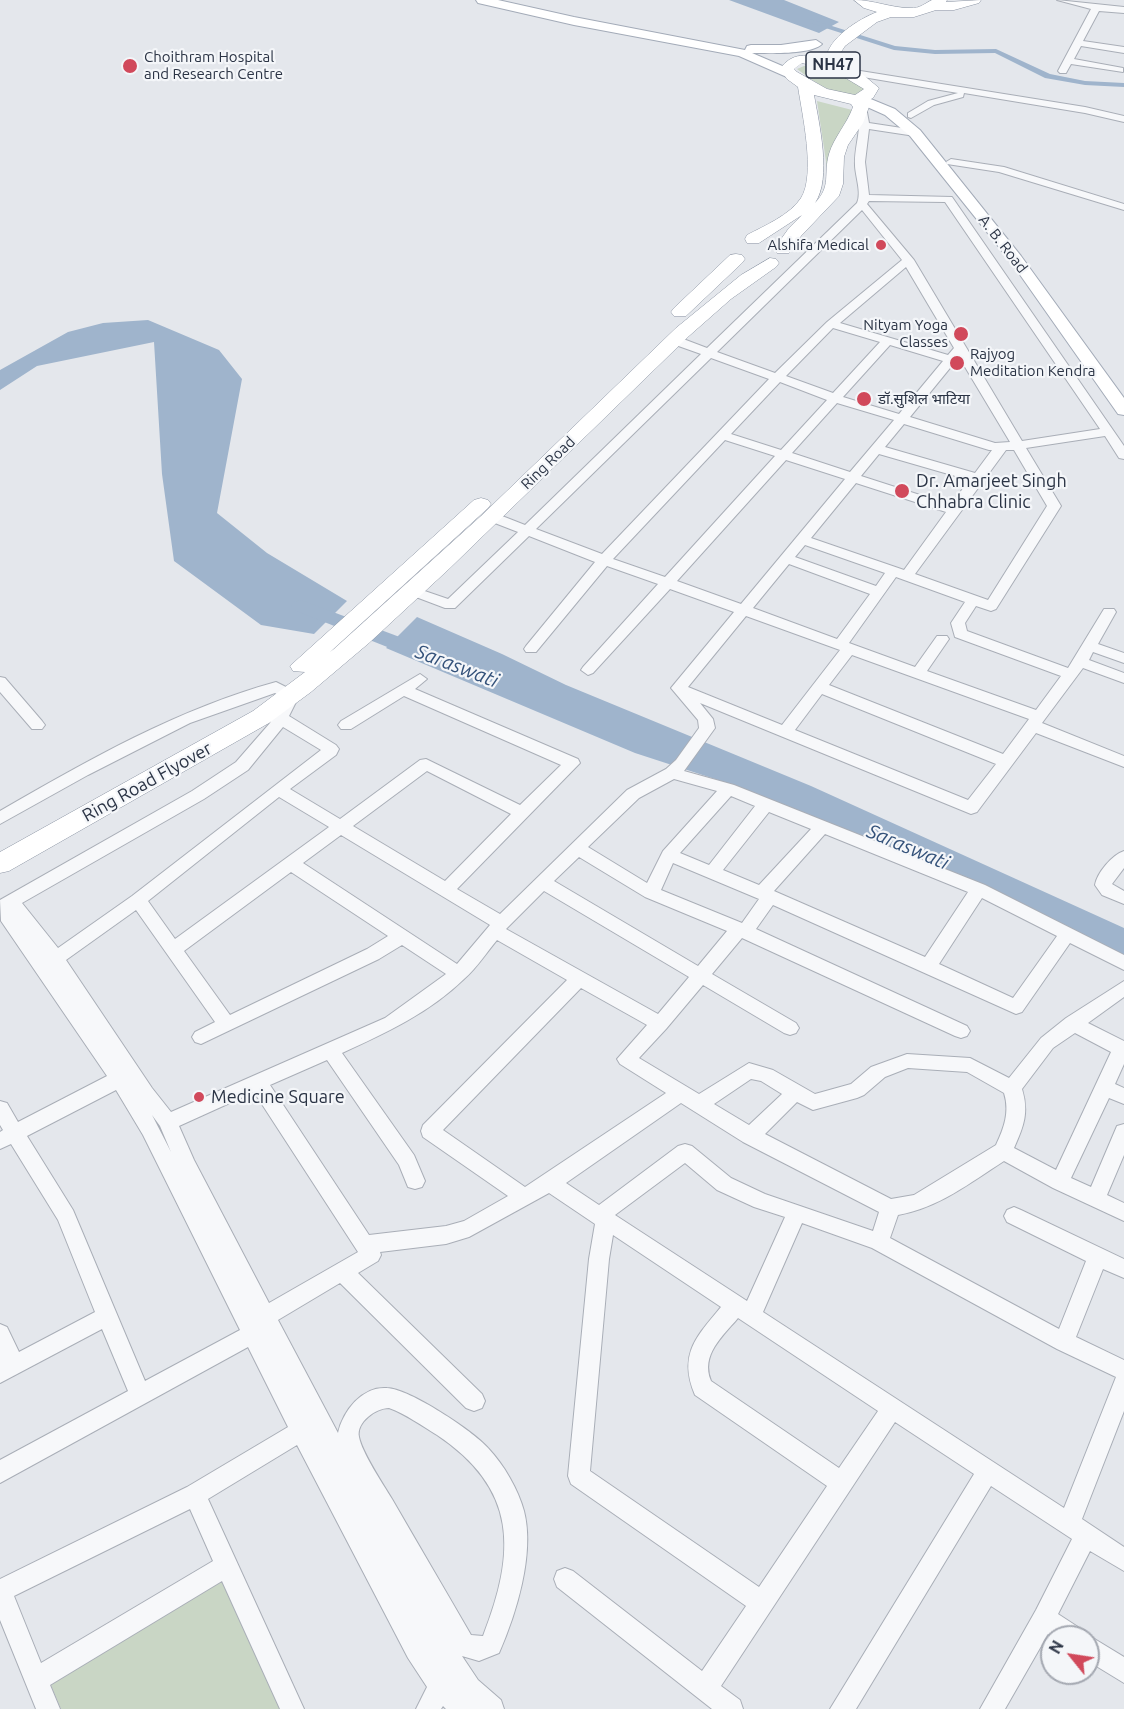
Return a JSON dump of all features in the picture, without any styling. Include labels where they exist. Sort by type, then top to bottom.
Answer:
[{"type":"highway","points":[[799,59],[820,42],[881,15],[906,12],[938,3],[954,6],[974,0]]},
{"type":"highway","points":[[833,65],[834,52],[852,26],[852,18],[862,1],[882,10],[906,12]]},
{"type":"highway","name":"NH47","points":[[799,59],[833,65],[848,72],[864,96],[842,98],[805,86],[789,74],[787,69],[789,65],[799,59]]},
{"type":"highway","points":[[753,239],[810,198],[816,171],[805,86]]},
{"type":"highway","name":"Ring Road","points":[[284,691],[339,646],[395,607],[492,517],[674,340],[740,282],[777,256],[795,232],[831,196],[838,151],[855,123],[864,96]]},
{"type":"highway","points":[[736,259],[756,264],[777,256],[771,241],[753,239]]},
{"type":"highway","name":"Ring Road","points":[[339,646],[371,602],[478,507],[736,259],[731,252],[734,245],[753,239]]},
{"type":"highway","name":"Ring Road Flyover","points":[[0,850],[186,748],[261,702],[284,691]]},
{"type":"highway","name":"Ring Road Flyover","points":[[0,864],[261,717],[284,691]]},
{"type":"main road","points":[[482,0],[574,21],[742,53],[789,74]]},
{"type":"main road","points":[[507,0],[799,59]]},
{"type":"main road","points":[[751,49],[781,49],[820,42]]},
{"type":"main road","name":"A. B. Road","points":[[864,96],[911,115],[1028,259],[1124,390]]},
{"type":"main road","name":"A. B. Road","points":[[864,96],[890,112],[915,133],[1037,288],[1124,410]]},
{"type":"street","points":[[1061,0],[1096,8],[1124,10]]},
{"type":"street","points":[[1096,8],[1066,66],[1120,70]]},
{"type":"street","points":[[1079,43],[1124,50]]},
{"type":"street","points":[[848,72],[1062,106],[1124,119]]},
{"type":"street","points":[[911,115],[931,103],[960,95]]},
{"type":"street","points":[[801,539],[991,606],[1054,506],[1009,447],[960,348],[908,260],[863,201],[860,149],[866,117],[864,96],[960,95],[1084,115],[1124,124]]},
{"type":"street","points":[[865,124],[915,133]]},
{"type":"street","points":[[951,162],[1000,169],[1124,207]]},
{"type":"street","points":[[413,591],[450,605],[711,353],[863,201],[967,198]]},
{"type":"street","points":[[948,199],[1124,455]]},
{"type":"street","points":[[531,649],[604,560],[776,379],[831,324],[908,260]]},
{"type":"street","points":[[831,324],[950,359]]},
{"type":"street","points":[[674,340],[776,379],[994,447],[1009,447],[1107,432]]},
{"type":"street","points":[[588,670],[887,341]]},
{"type":"street","points":[[679,688],[852,476],[904,419],[960,348]]},
{"type":"street","points":[[723,435],[956,511]]},
{"type":"street","points":[[785,732],[821,688],[878,592],[901,573],[956,511],[977,478],[1009,447]]},
{"type":"street","points":[[877,449],[977,478]]},
{"type":"street","points":[[492,517],[526,532],[918,673],[1037,721],[1124,762]]},
{"type":"street","points":[[785,558],[878,592]]},
{"type":"street","points":[[973,600],[958,623],[960,634],[1070,674]]},
{"type":"street","points":[[679,688],[971,808],[1080,662],[1109,612]]},
{"type":"street","points":[[918,673],[942,639]]},
{"type":"street","points":[[1090,646],[1124,658]]},
{"type":"street","points":[[1080,662],[1124,678]]},
{"type":"street","points":[[346,724],[420,679]]},
{"type":"street","points":[[0,682],[37,725]]},
{"type":"street","points":[[168,1122],[391,1023],[459,974],[498,927],[542,882],[633,794],[677,769],[704,734],[707,728],[705,719],[679,688]]},
{"type":"street","points":[[821,688],[1004,761]]},
{"type":"street","points":[[405,690],[572,763],[446,890]]},
{"type":"street","points":[[3,811],[185,719],[284,691],[280,718],[242,766],[198,795],[3,905]]},
{"type":"street","points":[[56,958],[138,900],[331,749],[280,718]]},
{"type":"street","points":[[174,949],[426,764],[522,813]]},
{"type":"street","points":[[677,769],[979,889],[1124,963]]},
{"type":"street","points":[[278,789],[339,828],[446,890],[498,927],[580,978],[660,1024]]},
{"type":"street","points":[[651,893],[669,855],[728,789]]},
{"type":"street","points":[[712,872],[766,804]]},
{"type":"street","points":[[699,1104],[749,1071],[766,1075],[813,1102],[857,1090],[878,1072],[907,1061],[945,1062],[970,1065],[1012,1088],[1018,1106],[1012,1131],[1003,1151],[944,1190],[917,1203],[890,1208],[750,1136],[626,1059],[660,1024],[699,975],[742,930],[766,895],[822,827]]},
{"type":"street","points":[[578,849],[651,893],[742,930],[961,1031]]},
{"type":"street","points":[[669,855],[766,895],[1016,1007],[1067,935]]},
{"type":"street","points":[[1124,857],[1104,879],[1103,885],[1108,891],[1124,898]]},
{"type":"street","points":[[291,863],[459,974]]},
{"type":"street","points":[[542,882],[790,1028]]},
{"type":"street","points":[[928,966],[979,889]]},
{"type":"street","points":[[138,900],[227,1024]]},
{"type":"street","points":[[3,905],[19,909],[56,958],[146,1093],[168,1122],[262,1325],[301,1431],[416,1650],[440,1686],[463,1709]]},
{"type":"street","points":[[3,905],[7,916],[119,1079],[150,1129],[262,1325],[363,1489],[464,1645],[479,1649],[491,1646],[505,1608],[514,1550],[513,1511],[496,1478],[477,1452],[391,1397],[378,1399],[362,1408],[348,1431],[363,1489],[424,1622],[470,1688],[492,1709]]},
{"type":"street","points":[[201,1037],[373,954],[401,937]]},
{"type":"street","points":[[523,1196],[430,1131],[580,978]]},
{"type":"street","points":[[1012,1088],[1040,1051],[1072,1023],[1124,988]]},
{"type":"street","points":[[1060,1182],[1123,1049],[1072,1023]]},
{"type":"street","points":[[330,1050],[408,1161],[415,1181]]},
{"type":"street","points":[[7,1136],[119,1079]]},
{"type":"street","points":[[0,1472],[262,1325],[370,1255],[258,1082]]},
{"type":"street","points":[[1105,1088],[1124,1096]]},
{"type":"street","points":[[364,1245],[458,1232],[550,1183],[682,1092]]},
{"type":"street","points":[[750,1136],[795,1092]]},
{"type":"street","points":[[0,1108],[7,1136],[66,1216],[140,1395]]},
{"type":"street","points":[[1096,1199],[1124,1132]]},
{"type":"street","points":[[1003,1151],[1060,1182],[1124,1212]]},
{"type":"street","points":[[762,1603],[579,1476],[603,1218],[686,1152],[724,1184],[761,1201],[879,1242],[1064,1342],[1124,1370]]},
{"type":"street","points":[[550,1183],[1124,1560]]},
{"type":"street","points":[[879,1242],[890,1208]]},
{"type":"street","points":[[797,1212],[743,1310],[705,1343],[696,1360],[698,1380],[703,1388],[842,1483]]},
{"type":"street","points":[[1014,1216],[1124,1269]]},
{"type":"street","points":[[1064,1342],[1098,1256]]},
{"type":"street","points":[[341,1272],[474,1401]]},
{"type":"street","points":[[0,1334],[7,1369],[107,1316]]},
{"type":"street","points":[[996,1707],[1044,1618],[1077,1529],[1124,1383]]},
{"type":"street","points":[[705,1688],[893,1407]]},
{"type":"street","points":[[48,1709],[0,1591],[195,1495],[301,1431]]},
{"type":"street","points":[[842,1709],[988,1471]]},
{"type":"street","points":[[195,1495],[292,1709]]},
{"type":"street","points":[[35,1680],[226,1566]]},
{"type":"street","points":[[565,1579],[731,1709]]},
{"type":"street","points":[[1044,1618],[1055,1625]]},
{"type":"street","points":[[1100,1655],[1124,1671]]},
{"type":"street","points":[[428,1709],[440,1686]]},
{"type":"green space","points":[[822,65],[837,70],[865,89],[863,96],[853,96],[828,89],[797,69],[804,66]]},
{"type":"green space","points":[[817,101],[856,111],[838,137],[827,168]]},
{"type":"green space","points":[[221,1577],[284,1709],[61,1709],[50,1683]]},
{"type":"water","points":[[729,0],[784,0],[839,22],[819,33]]},
{"type":"water","points":[[148,320],[219,350],[242,379],[217,513],[267,553],[347,601],[314,634],[261,625],[174,561],[162,474],[154,342],[37,366],[0,390],[0,370],[68,332],[103,323]]},
{"type":"water","points":[[417,617],[566,685],[811,786],[1124,928],[1124,957],[1030,909],[721,781],[635,753],[386,648]]},
{"type":"waterway","points":[[813,21],[894,48],[935,52],[996,51],[1048,76],[1085,83],[1124,85]]},
{"type":"waterway","name":"Saraswati","points":[[301,606],[422,653]]},
{"type":"place","name":"Choithram Hospital and Research Centre","points":[[130,66]]},
{"type":"place","name":"Alshifa Medical","points":[[881,245]]},
{"type":"place","name":"Nityam Yoga Classes","points":[[961,334]]},
{"type":"place","name":"Rajyog Meditation Kendra","points":[[957,363]]},
{"type":"place","name":"डॉ.सुशिल भाटिया","points":[[864,399]]},
{"type":"place","name":"Dr. Amarjeet Singh Chhabra Clinic","points":[[902,491]]},
{"type":"place","name":"Medicine Square","points":[[199,1097]]}]
